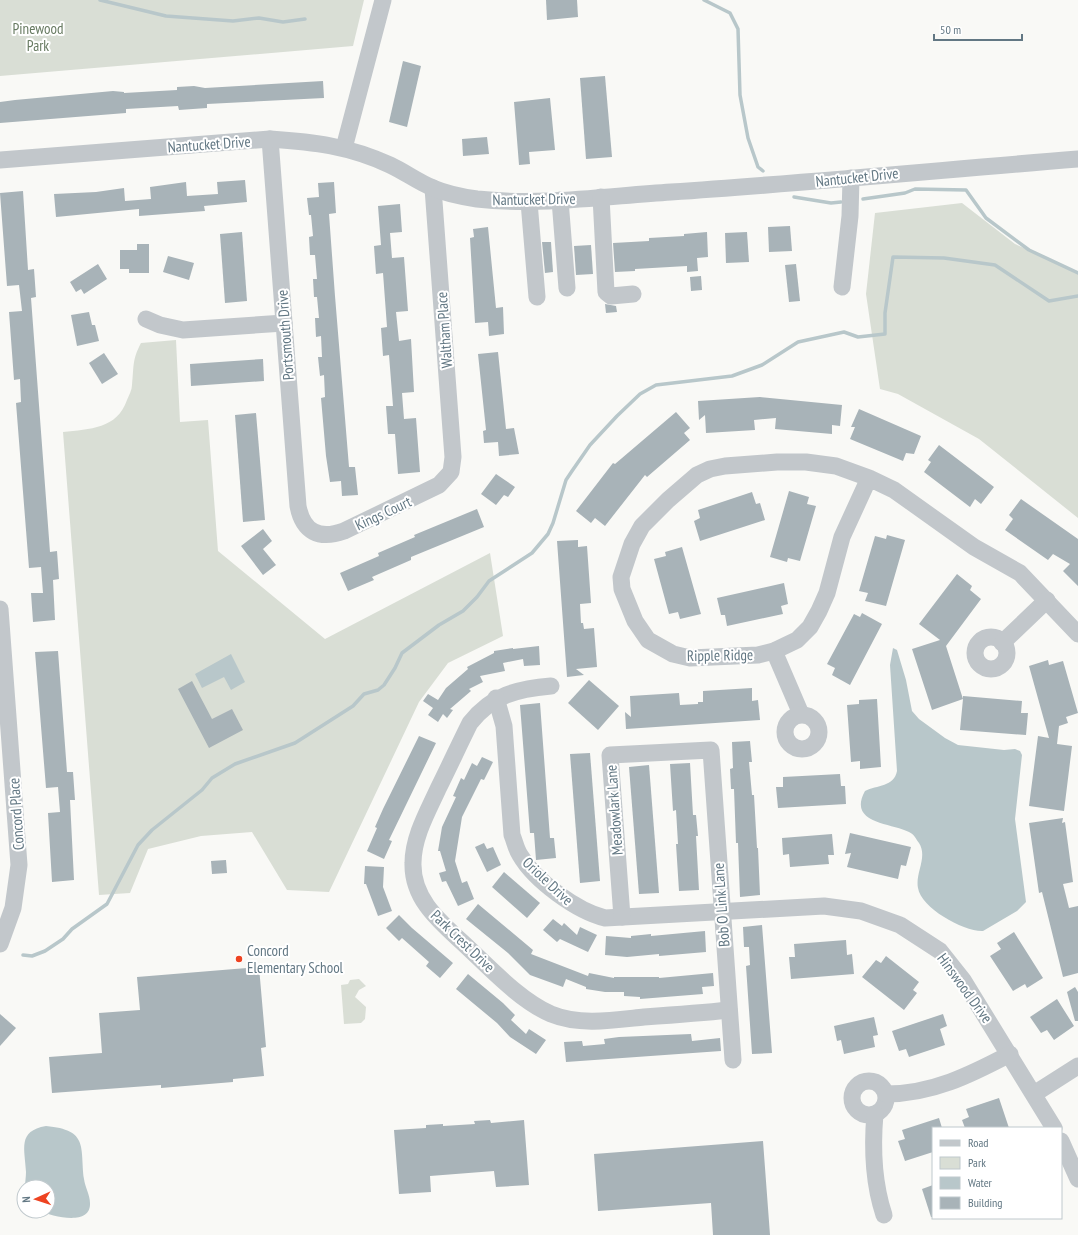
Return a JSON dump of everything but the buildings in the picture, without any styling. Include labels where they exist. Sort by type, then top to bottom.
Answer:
[{"type":"street","points":[[344,148],[383,0]]},
{"type":"street","name":"Nantucket Drive","points":[[0,160],[270,139],[310,142],[344,148],[390,165],[433,188],[478,199],[529,202],[789,184],[1078,159]]},
{"type":"street","name":"Portsmouth Drive","points":[[270,139],[298,506],[302,522],[308,528]]},
{"type":"street","points":[[842,287],[850,216],[851,178]]},
{"type":"street","name":"Waltham Place","points":[[433,188],[453,457],[451,472]]},
{"type":"street","points":[[601,197],[606,292],[611,296],[633,294]]},
{"type":"street","points":[[560,200],[567,288]]},
{"type":"street","points":[[529,202],[537,297]]},
{"type":"street","points":[[146,319],[160,325],[183,330],[284,323]]},
{"type":"street","name":"Ripple Ridge","points":[[869,478],[842,537],[827,593],[810,627],[797,640],[774,651],[758,655],[690,658],[673,654],[648,640],[632,617],[622,590],[621,577],[632,544],[642,526],[668,500],[697,475],[710,469],[725,466],[762,463],[806,462],[836,466],[869,478],[894,490],[974,547],[1020,573],[1078,634]]},
{"type":"street","name":"Kings Court","points":[[308,528],[315,533],[326,534],[344,531],[430,491],[446,479],[451,472]]},
{"type":"street","points":[[1002,643],[1047,600]]},
{"type":"street","name":"Concord Place","points":[[0,609],[5,730],[19,872],[13,908],[0,944]]},
{"type":"street","points":[[774,651],[802,714]]},
{"type":"street","name":"Park Crest Drive","points":[[551,686],[527,688],[496,698],[476,715],[470,723],[421,829],[414,851],[413,873],[418,892],[437,920],[505,982],[538,1007],[552,1014],[571,1019],[599,1021],[729,1010]]},
{"type":"street","name":"Oriole Drive","points":[[496,698],[504,726],[512,835],[521,857],[530,868],[577,908],[605,918],[716,912]]},
{"type":"street","name":"Meadowlark Lane","points":[[622,917],[610,755],[711,750]]},
{"type":"street","name":"Bob O Link Lane","points":[[711,750],[716,912],[729,1010],[733,1060]]},
{"type":"street","name":"Hinswood Drive","points":[[716,912],[824,906],[860,911],[900,925],[940,951],[969,990],[1010,1054],[1053,1127]]},
{"type":"street","points":[[886,1094],[905,1094],[958,1080],[1010,1054]]},
{"type":"street","points":[[1034,1094],[1078,1066]]},
{"type":"street","points":[[871,1081],[881,1085],[886,1094],[884,1106],[876,1114],[870,1115],[858,1112],[852,1102],[853,1090],[861,1082],[871,1081]]},
{"type":"street","points":[[876,1114],[872,1145],[879,1198],[884,1215]]},
{"type":"street","points":[[1062,1143],[1077,1175]]},
{"type":"green space","name":"Pinewood Park","points":[[0,0],[364,0],[353,46],[0,76]]},
{"type":"green space","points":[[962,203],[1015,244],[1078,272],[1078,518],[979,439],[898,394],[880,389],[866,294],[875,213]]},
{"type":"green space","points":[[176,340],[180,422],[208,420],[218,551],[325,639],[490,553],[503,636],[448,663],[419,702],[329,892],[287,890],[252,832],[201,836],[148,849],[130,893],[99,895],[63,432],[101,426],[117,417],[131,391],[133,368],[141,343]]},
{"type":"green space","points":[[359,979],[366,986],[359,990],[355,997],[366,1007],[365,1019],[361,1023],[344,1024],[341,985],[348,984],[350,980]]},
{"type":"water","points":[[893,648],[897,650],[906,680],[912,711],[919,719],[945,738],[958,745],[1004,750],[1015,749],[1020,751],[1022,755],[1015,819],[1026,902],[1017,911],[983,931],[965,928],[955,923],[935,911],[927,903],[921,896],[918,888],[918,877],[922,854],[916,838],[909,832],[874,820],[867,816],[862,810],[861,802],[865,791],[889,783],[897,771],[890,665]]},
{"type":"water","points":[[231,654],[245,682],[231,690],[224,677],[202,688],[195,674]]},
{"type":"water","points":[[46,1126],[70,1131],[80,1142],[82,1149],[84,1179],[90,1203],[89,1210],[84,1215],[70,1218],[56,1216],[56,1179],[26,1179],[25,1142],[30,1132],[37,1128]]},
{"type":"waterway","points":[[100,0],[166,16],[233,21],[259,18],[283,22],[305,19]]},
{"type":"waterway","points":[[704,0],[730,13],[738,29],[740,95],[748,138],[758,167],[763,171]]},
{"type":"waterway","points":[[863,199],[905,193],[915,189],[966,190],[986,218],[1029,250],[1078,273]]},
{"type":"waterway","points":[[794,197],[831,203],[841,202]]},
{"type":"waterway","points":[[23,955],[32,956],[45,951],[63,939],[72,929],[107,904],[138,845],[152,830],[202,790],[212,778],[235,764],[295,743],[353,706],[364,694],[378,690],[384,685],[395,668],[402,653],[439,625],[463,611],[477,597],[489,581],[532,553],[548,534],[553,523],[566,480],[572,471],[590,445],[640,394],[656,385],[732,376],[762,365],[798,342],[844,332],[858,337],[885,334],[885,313],[893,257],[944,258],[995,265],[1049,301],[1078,296]]},
{"type":"place","name":"Concord Elementary School","points":[[239,959]]}]
